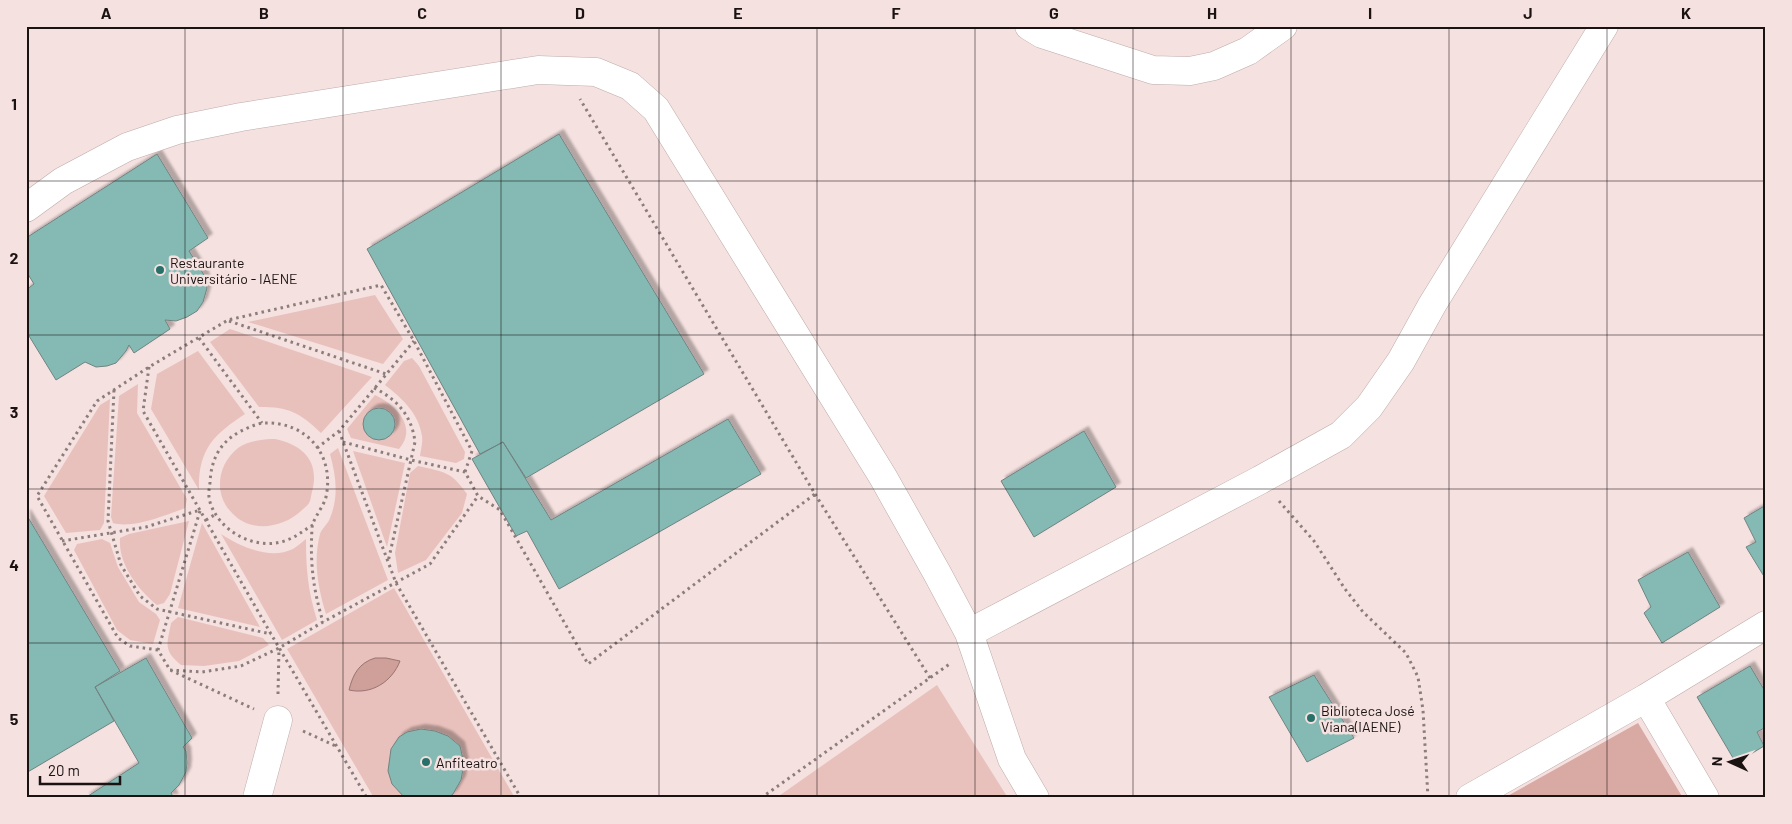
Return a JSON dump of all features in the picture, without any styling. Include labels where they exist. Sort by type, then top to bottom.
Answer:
[{"type":"lane","points":[[1030,26],[1042,34],[1153,70],[1190,71],[1214,66],[1248,51],[1283,26]]},
{"type":"lane","points":[[971,639],[1341,435],[1369,407],[1401,361],[1432,305],[1604,26]]},
{"type":"lane","points":[[26,208],[63,181],[127,147],[177,130],[538,70],[596,72],[630,86],[656,110],[883,477],[971,639],[1012,759],[1035,798]]},
{"type":"lane","points":[[1470,798],[1646,698],[1766,625]]},
{"type":"lane","points":[[1646,698],[1704,798]]},
{"type":"lane","points":[[256,798],[278,720]]},
{"type":"path","points":[[563,71],[814,494],[930,678]]},
{"type":"path","points":[[158,650],[130,646],[118,638],[37,496],[96,401],[228,320],[381,285],[414,341],[472,451],[465,472],[478,496],[500,510],[588,664],[814,494]]},
{"type":"path","points":[[228,320],[386,374]]},
{"type":"path","points":[[199,338],[262,423]]},
{"type":"path","points":[[318,448],[339,431],[414,341]]},
{"type":"path","points":[[149,367],[143,411],[367,798]]},
{"type":"path","points":[[374,388],[386,393],[398,403],[414,429],[415,442],[388,562]]},
{"type":"path","points":[[114,390],[108,521],[121,564],[140,596],[157,609],[271,634]]},
{"type":"path","points":[[313,525],[286,541],[261,543],[247,540],[234,534],[224,525],[210,501],[210,476],[217,451],[227,440],[238,433],[262,423],[299,430],[308,436],[318,448],[323,458],[327,484],[326,498],[313,525],[311,558],[314,592],[323,622]]},
{"type":"path","points":[[339,431],[396,583],[521,798]]},
{"type":"path","points":[[343,442],[465,472]]},
{"type":"path","points":[[1260,480],[1314,541],[1345,589],[1363,612],[1406,653],[1418,677],[1423,710],[1428,798]]},
{"type":"path","points":[[170,670],[202,672],[241,666],[279,648],[430,564],[478,496]]},
{"type":"path","points":[[62,541],[146,527],[200,510]]},
{"type":"path","points":[[200,510],[158,650],[170,670],[338,748]]},
{"type":"path","points":[[206,520],[216,514]]},
{"type":"path","points":[[761,798],[930,678],[971,639]]},
{"type":"path","points":[[278,720],[279,648]]},
{"type":"shaded area","points":[[375,295],[403,339],[383,364],[248,322]]},
{"type":"shaded area","points":[[230,329],[372,377],[321,433],[293,412],[278,408],[259,407],[210,342]]},
{"type":"shaded area","points":[[198,351],[245,414],[224,429],[210,445],[201,464],[199,490],[151,409],[157,374]]},
{"type":"shaded area","points":[[412,358],[419,366],[465,452],[464,459],[456,463],[420,456],[422,438],[417,421],[409,407],[385,385],[404,361]]},
{"type":"shaded area","points":[[138,384],[137,413],[187,499],[185,508],[169,514],[140,523],[113,523],[111,517],[119,396]]},
{"type":"shaded area","points":[[375,395],[383,399],[402,418],[406,433],[399,449],[351,438],[347,429]]},
{"type":"shaded area","points":[[110,399],[104,523],[100,530],[66,533],[44,496],[100,405]]},
{"type":"shaded area","points":[[275,439],[302,450],[307,456],[314,472],[310,500],[294,517],[285,521],[267,526],[249,524],[233,514],[222,498],[220,480],[222,471],[231,455],[238,448],[256,441]]},
{"type":"shaded area","points":[[338,448],[388,580],[326,614],[319,584],[317,554],[320,534],[329,520],[335,502],[335,478],[330,454]]},
{"type":"shaded area","points":[[353,451],[405,463],[387,547]]},
{"type":"shaded area","points":[[418,466],[446,474],[456,481],[467,494],[462,513],[426,560],[398,573],[395,553],[410,473]]},
{"type":"shaded area","points":[[189,521],[170,594],[164,603],[157,605],[136,584],[126,566],[120,548],[120,538],[129,534]]},
{"type":"shaded area","points":[[202,523],[260,627],[178,608]]},
{"type":"shaded area","points":[[221,534],[237,543],[265,553],[284,552],[293,549],[306,539],[308,580],[317,620],[282,640]]},
{"type":"shaded area","points":[[102,539],[110,543],[118,567],[139,602],[156,614],[160,620],[153,644],[130,640],[117,630],[74,550],[77,544]]},
{"type":"shaded area","points":[[394,588],[515,798],[374,798],[287,649]]},
{"type":"shaded area","points":[[178,617],[263,638],[269,645],[239,661],[204,666],[181,665],[171,655],[168,647],[171,623]]},
{"type":"shaded area","points":[[375,658],[400,661],[392,675],[373,689],[365,691],[349,690],[352,679],[361,666]]},
{"type":"shaded area","points":[[937,685],[1008,798],[776,798]]},
{"type":"shaded area","points":[[1638,723],[1683,798],[1504,798]]},
{"type":"building","points":[[559,134],[704,374],[526,478],[503,442],[480,454],[367,249]]},
{"type":"building","points":[[157,154],[208,238],[189,251],[204,275],[207,288],[203,302],[197,311],[187,317],[176,321],[165,320],[170,329],[134,353],[129,345],[116,363],[96,367],[85,362],[56,380],[26,331],[26,290],[34,284],[26,271],[26,238]]},
{"type":"building","points":[[379,408],[385,409],[390,413],[394,418],[394,430],[390,435],[385,439],[379,440],[373,439],[368,435],[364,430],[363,424],[364,418],[368,413],[373,409]]},
{"type":"building","points":[[728,419],[761,474],[559,589],[527,531],[516,536],[472,459],[503,442],[551,520]]},
{"type":"building","points":[[1084,431],[1116,487],[1034,537],[1001,481]]},
{"type":"building","points":[[1766,505],[1765,578],[1746,547],[1756,542],[1744,518]]},
{"type":"building","points":[[26,514],[120,671],[95,687],[114,721],[26,773]]},
{"type":"building","points":[[1688,552],[1720,607],[1662,643],[1644,613],[1651,607],[1638,580]]},
{"type":"building","points":[[146,658],[192,738],[183,747],[186,751],[186,772],[179,785],[171,793],[174,798],[85,798],[139,763],[95,687]]},
{"type":"building","points":[[1750,666],[1766,693],[1766,727],[1757,732],[1764,746],[1736,763],[1697,697]]},
{"type":"building","name":"Biblioteca José Viana(IAENE)","points":[[1314,675],[1354,738],[1307,762],[1269,697]]},
{"type":"building","name":"Anfiteatro","points":[[421,729],[435,731],[448,736],[460,746],[464,764],[461,780],[453,794],[448,798],[405,798],[392,784],[388,771],[391,749],[399,737],[407,732]]},
{"type":"place","name":"Restaurante Universitário - IAENE","points":[[160,270]]},
{"type":"place","name":"Biblioteca José Viana(IAENE)","points":[[1311,718]]},
{"type":"place","name":"Anfiteatro","points":[[426,762]]}]
